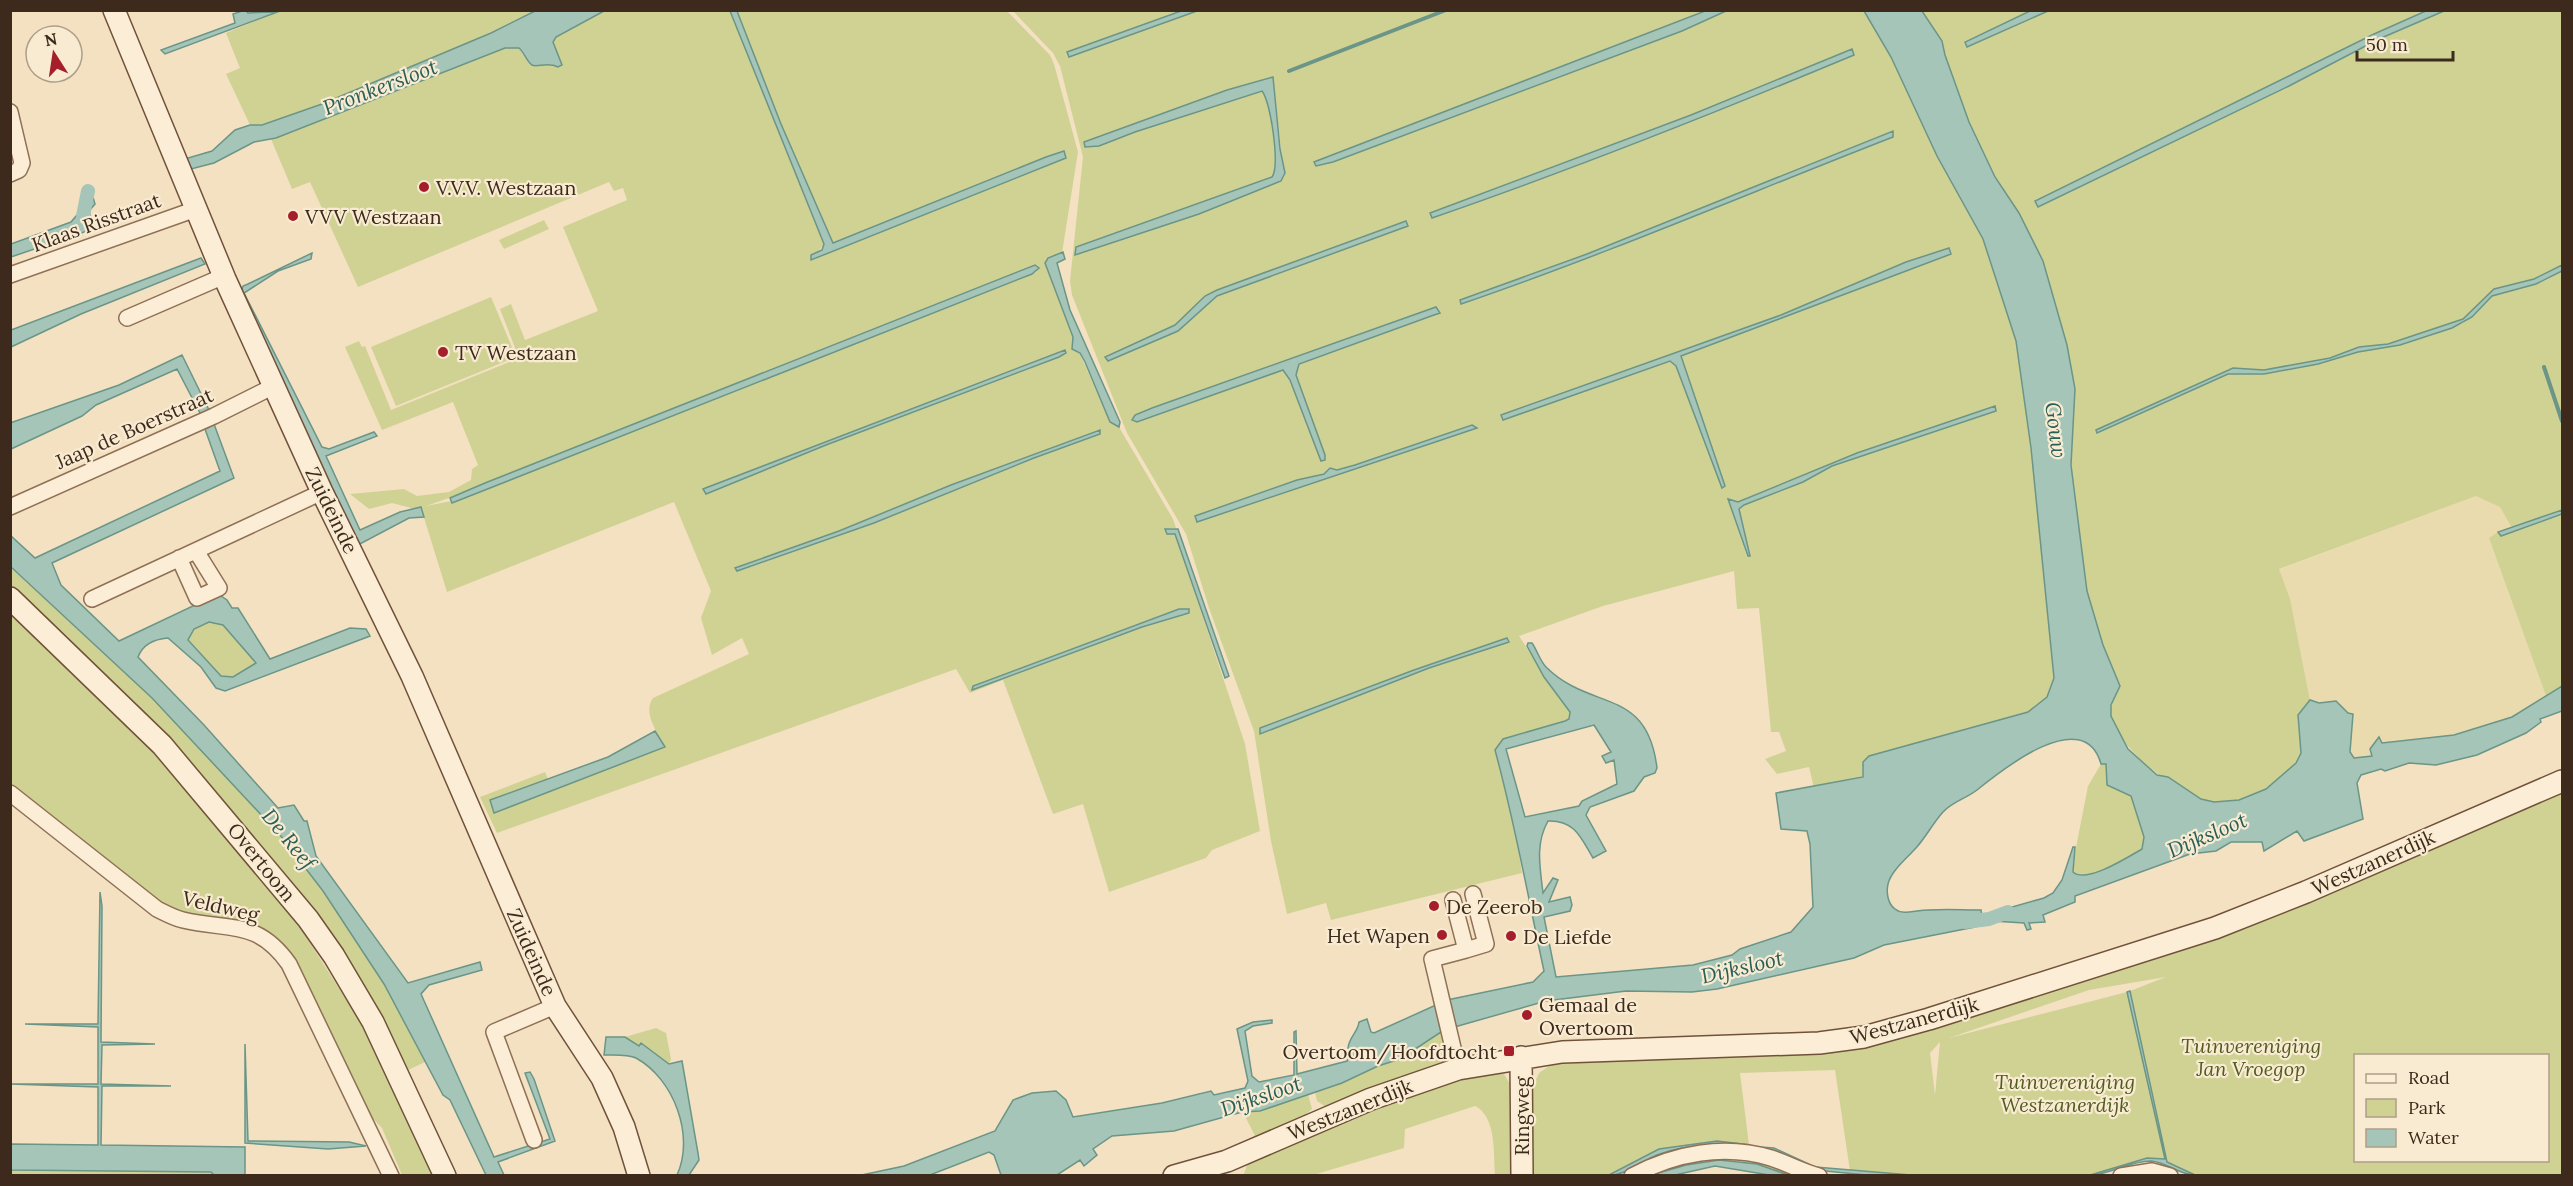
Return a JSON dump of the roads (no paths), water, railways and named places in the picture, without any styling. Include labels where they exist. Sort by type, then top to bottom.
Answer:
[{"type":"street","name":"Zuideinde","points":[[114,10],[224,276],[322,492],[412,676],[555,1006],[602,1078],[624,1127],[639,1176]]},
{"type":"street","points":[[10,112],[22,163],[19,170],[10,174]]},
{"type":"street","name":"Klaas Risstraat","points":[[10,275],[196,209]]},
{"type":"street","points":[[128,318],[224,276]]},
{"type":"street","name":"Jaap de Boerstraat","points":[[10,507],[214,416],[274,386]]},
{"type":"street","points":[[92,599],[322,492]]},
{"type":"street","points":[[178,558],[197,598],[219,588],[196,550]]},
{"type":"street","name":"Overtoom","points":[[10,598],[162,745],[308,919],[334,956],[373,1022],[445,1176]]},
{"type":"street","name":"Westzanerdijk","points":[[1174,1176],[1227,1161],[1371,1099],[1458,1069],[1521,1057],[1614,1050],[1819,1043],[1864,1037],[1929,1019],[2215,928],[2306,892],[2562,781]]},
{"type":"street","name":"Veldweg","points":[[10,793],[157,909],[180,920],[250,930],[279,950],[299,984],[391,1176]]},
{"type":"street","points":[[1458,1069],[1432,959],[1486,944],[1473,894]]},
{"type":"street","points":[[1453,900],[1466,950]]},
{"type":"street","name":"Zuideinde","points":[[534,1140],[494,1032],[555,1006]]},
{"type":"street","name":"Ringweg","points":[[1521,1057],[1522,1176]]},
{"type":"street","points":[[1632,1176],[1675,1158],[1710,1151],[1742,1152],[1771,1158],[1819,1176]]},
{"type":"street","points":[[2121,1176],[2152,1171],[2170,1176]]},
{"type":"water","points":[[245,10],[248,13],[280,11],[165,54],[161,50],[235,23],[233,14]]},
{"type":"water","points":[[2032,10],[2048,11],[1967,47],[1965,42]]},
{"type":"water","points":[[2428,10],[2444,11],[2379,39],[2289,86],[2038,207],[2035,201],[2374,34]]},
{"type":"water","name":"Pronkersloot","points":[[535,11],[604,11],[556,37],[553,42],[562,65],[558,67],[532,65],[519,48],[505,48],[276,138],[254,142],[214,163],[191,169],[181,160],[212,151],[235,130],[250,125],[262,125],[322,104],[491,33]]},
{"type":"water","points":[[730,11],[737,11],[781,124],[833,243],[1046,157],[1064,151],[1066,158],[811,260],[811,255],[822,250],[824,244]]},
{"type":"water","points":[[1181,11],[1197,11],[1069,57],[1067,52]]},
{"type":"water","points":[[1705,11],[1726,11],[1682,31],[1333,162],[1316,166],[1314,162]]},
{"type":"water","name":"Gouw","points":[[1864,11],[1922,11],[1942,41],[1969,122],[1995,177],[2019,213],[2043,261],[2067,345],[2075,389],[2071,465],[2087,591],[2103,645],[2120,686],[2111,705],[2111,716],[2128,749],[2157,775],[2168,777],[2201,799],[2214,802],[2239,800],[2266,789],[2296,763],[2301,753],[2298,715],[2310,700],[2319,703],[2336,701],[2348,713],[2353,714],[2350,752],[2354,758],[2372,756],[2370,749],[2379,737],[2382,743],[2454,735],[2512,717],[2562,686],[2562,711],[2540,719],[2541,722],[2526,733],[2477,755],[2436,765],[2409,763],[2385,771],[2381,769],[2361,775],[2357,783],[2363,819],[2304,841],[2297,831],[2264,851],[2262,842],[2231,842],[2216,851],[2190,854],[2075,896],[2075,902],[2043,915],[2045,922],[2029,923],[2031,929],[2027,930],[2024,923],[1993,921],[1991,913],[2044,898],[2053,893],[2062,880],[2073,847],[2075,847],[2073,872],[2079,875],[2087,875],[2107,868],[2142,849],[2144,837],[2131,796],[2107,785],[2106,764],[2101,764],[2092,747],[2078,740],[2061,740],[2023,757],[1947,809],[1890,879],[1887,887],[1888,898],[1897,911],[1981,910],[1983,924],[1975,927],[1884,945],[1854,958],[1717,989],[1692,992],[1626,991],[1546,1001],[1444,1030],[1400,1059],[1378,1066],[1342,1083],[1260,1111],[1242,1112],[1174,1131],[1112,1136],[1093,1149],[1097,1155],[1084,1166],[1080,1160],[1057,1175],[1001,1175],[994,1155],[989,1152],[930,1175],[857,1176],[904,1166],[995,1131],[1013,1100],[1032,1093],[1056,1091],[1066,1100],[1073,1117],[1162,1103],[1211,1091],[1214,1095],[1245,1088],[1248,1081],[1237,1029],[1253,1022],[1272,1020],[1272,1023],[1253,1026],[1245,1031],[1252,1076],[1259,1082],[1294,1075],[1294,1032],[1296,1031],[1297,1074],[1347,1061],[1351,1050],[1348,1048],[1349,1044],[1359,1022],[1367,1019],[1371,1032],[1374,1033],[1447,1000],[1533,982],[1544,971],[1495,750],[1503,739],[1565,721],[1569,719],[1570,712],[1544,677],[1527,646],[1528,643],[1532,643],[1546,667],[1563,681],[1615,704],[1629,712],[1642,724],[1651,742],[1657,768],[1655,773],[1644,777],[1634,791],[1590,807],[1586,815],[1606,851],[1593,858],[1581,837],[1571,827],[1557,821],[1548,821],[1540,847],[1543,893],[1553,878],[1558,880],[1549,902],[1570,897],[1572,905],[1570,911],[1544,917],[1556,977],[1693,965],[1732,955],[1740,949],[1791,932],[1813,907],[1810,844],[1807,831],[1781,829],[1776,793],[1863,777],[1863,762],[1869,756],[2028,712],[2047,697],[2054,678],[2031,448],[2016,341],[1983,239],[1937,156],[1891,57]],"holes":[[[1594,725],[1611,752],[1602,756],[1606,763],[1614,760],[1617,784],[1582,801],[1579,806],[1525,817],[1506,749]]]},
{"type":"water","points":[[1852,49],[1854,55],[1644,140],[1432,218],[1430,213],[1691,115]]},
{"type":"water","points":[[1273,77],[1280,149],[1285,173],[1281,181],[1199,214],[1075,255],[1076,247],[1272,177],[1275,160],[1271,120],[1262,91],[1099,146],[1085,147],[1084,142],[1227,90]]},
{"type":"water","points":[[1893,131],[1893,137],[1624,244],[1461,304],[1460,300],[1587,254]]},
{"type":"water","points":[[90,187],[95,204],[89,211],[93,229],[11,257],[11,244],[71,222],[87,203]]},
{"type":"water","points":[[1406,221],[1408,226],[1217,296],[1178,331],[1108,361],[1105,357],[1175,325],[1205,296],[1217,290]]},
{"type":"water","points":[[1949,248],[1951,254],[1681,356],[1725,486],[1722,488],[1676,366],[1670,361],[1503,420],[1501,415],[1781,315],[1906,262]]},
{"type":"water","points":[[1063,252],[1065,259],[1057,263],[1070,310],[1120,422],[1119,427],[1110,422],[1085,362],[1080,353],[1072,349],[1073,337],[1045,263],[1048,258]]},
{"type":"water","points":[[312,253],[311,259],[278,271],[244,293],[322,447],[329,449],[374,432],[377,436],[326,456],[360,530],[400,512],[421,507],[424,517],[409,518],[358,545],[241,293],[243,286]]},
{"type":"water","points":[[201,258],[205,264],[81,314],[11,347],[11,330]]},
{"type":"water","points":[[1035,265],[1039,268],[1032,274],[452,503],[450,498],[485,483]]},
{"type":"water","points":[[2562,265],[2562,271],[2536,284],[2492,296],[2472,317],[2452,328],[2400,345],[2358,352],[2318,364],[2264,374],[2228,374],[2097,433],[2096,430],[2233,368],[2264,370],[2330,358],[2359,347],[2388,344],[2463,319],[2494,289],[2534,279]]},
{"type":"water","points":[[1436,307],[1440,313],[1299,364],[1296,375],[1325,460],[1321,461],[1290,380],[1283,370],[1137,422],[1132,420],[1135,415],[1152,408]]},
{"type":"water","points":[[1065,350],[1066,353],[1059,357],[826,445],[706,494],[703,489]]},
{"type":"water","points":[[182,355],[209,410],[201,415],[177,369],[96,405],[82,416],[11,449],[10,423],[119,385]]},
{"type":"water","points":[[1995,406],[1996,411],[1832,466],[1803,482],[1744,505],[1739,509],[1750,556],[1748,556],[1728,499],[1738,502],[1857,453]]},
{"type":"water","name":"De Reef","points":[[214,424],[234,478],[52,563],[61,585],[119,641],[218,594],[227,600],[232,608],[238,608],[270,659],[350,628],[366,629],[370,636],[225,691],[216,688],[201,667],[168,638],[150,643],[138,657],[204,725],[278,808],[294,805],[304,821],[307,821],[316,856],[408,983],[480,962],[482,970],[429,985],[421,994],[494,1157],[550,1139],[525,1073],[530,1072],[534,1079],[555,1141],[498,1162],[504,1175],[486,1175],[450,1100],[443,1095],[384,984],[323,891],[280,835],[152,698],[11,567],[10,535],[35,558],[220,471],[205,429]],"holes":[[[209,622],[223,625],[256,663],[233,677],[221,676],[188,640],[194,629]]]},
{"type":"water","points":[[1472,425],[1477,428],[1197,522],[1195,516],[1297,480],[1324,474],[1330,468],[1337,470],[1355,465]]},
{"type":"water","points":[[1100,430],[1100,434],[1034,458],[874,523],[737,571],[735,568],[839,531],[951,485]]},
{"type":"water","points":[[2562,510],[2562,514],[2501,536],[2498,532]]},
{"type":"water","points":[[1165,529],[1178,529],[1229,676],[1225,678],[1175,534],[1167,534]]},
{"type":"water","points":[[1179,609],[1189,609],[1189,613],[1142,627],[972,690],[973,686]]},
{"type":"water","points":[[1507,638],[1509,642],[1429,668],[1260,734],[1260,728]]},
{"type":"water","points":[[655,731],[665,747],[494,813],[490,800],[608,757]]},
{"type":"water","points":[[100,892],[102,906],[101,1042],[155,1044],[102,1045],[101,1084],[171,1086],[102,1086],[101,1145],[245,1147],[245,1175],[214,1175],[211,1172],[11,1170],[11,1144],[98,1145],[98,1087],[10,1084],[98,1084],[98,1027],[25,1024],[98,1024]]},
{"type":"water","points":[[2130,991],[2167,1162],[2195,1175],[2151,1161],[2087,1176],[2147,1158],[2165,1159],[2127,992]]},
{"type":"water","points":[[606,1037],[625,1037],[639,1046],[641,1043],[669,1064],[682,1061],[699,1160],[689,1175],[677,1175],[684,1143],[678,1110],[670,1094],[649,1067],[636,1058],[625,1055],[604,1055]]},
{"type":"water","points":[[245,1044],[248,1141],[349,1142],[366,1146],[328,1149],[245,1143]]},
{"type":"water","points":[[1717,1141],[1750,1145],[1749,1148],[1714,1145],[1679,1148],[1657,1155],[1633,1168],[1607,1176],[1659,1149]]},
{"type":"water","points":[[1760,1147],[1774,1148],[1815,1167],[1911,1175],[1866,1175],[1815,1170]]},
{"type":"water","points":[[1719,1160],[1757,1164],[1788,1175],[1769,1175],[1715,1166],[1675,1175],[1651,1175],[1686,1165]]},
{"type":"waterway","points":[[1289,71],[1446,10]]},
{"type":"waterway","points":[[83,216],[88,191]]},
{"type":"waterway","points":[[2544,367],[2562,421]]},
{"type":"waterway","name":"Dijksloot","points":[[1965,922],[1989,919],[2008,912]]},
{"type":"place","name":"V.V.V. Westzaan","points":[[424,187]]},
{"type":"place","name":"VVV Westzaan","points":[[293,216]]},
{"type":"place","name":"TV Westzaan","points":[[443,352]]},
{"type":"place","name":"De Zeerob","points":[[1434,906]]},
{"type":"place","name":"Het Wapen","points":[[1442,935]]},
{"type":"place","name":"De Liefde","points":[[1511,936]]},
{"type":"place","name":"Gemaal de Overtoom","points":[[1527,1015]]},
{"type":"place","name":"Overtoom/Hoofdtocht","points":[[1509,1051]]},
{"type":"park label","name":"Tuinvereniging Jan Vroegop","points":[[2251,1056]]},
{"type":"park label","name":"Tuinvereniging Westzanerdijk","points":[[2065,1092]]}]
